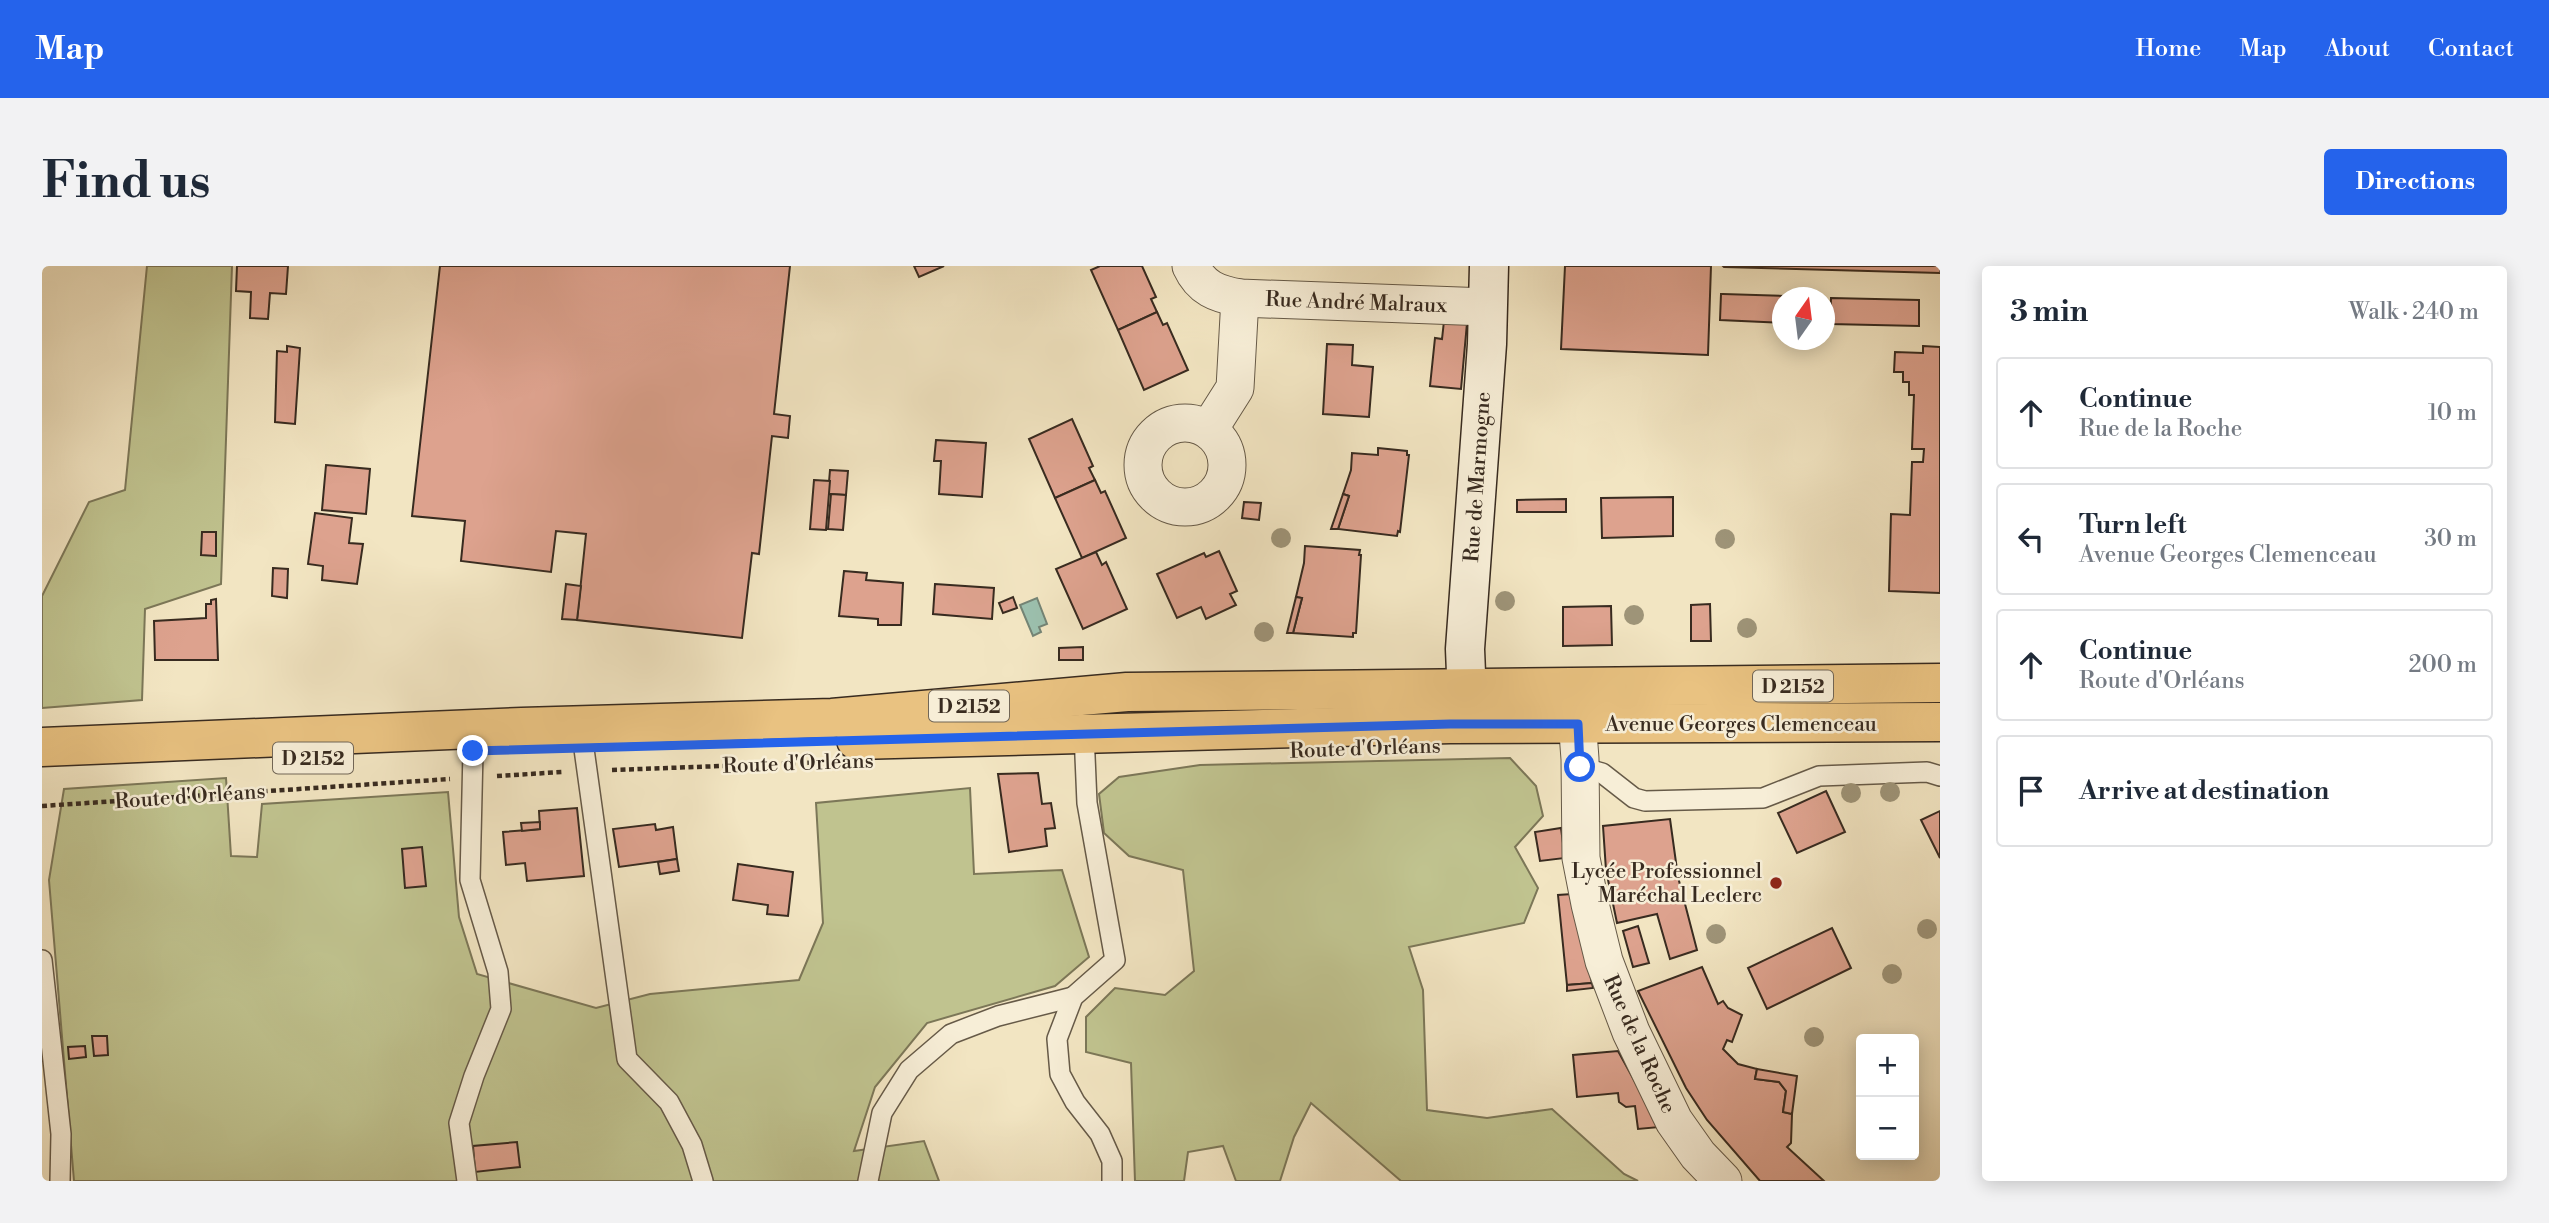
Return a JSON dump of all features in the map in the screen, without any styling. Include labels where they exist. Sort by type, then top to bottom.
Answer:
[{"type":"main road","name":"Avenue Georges Clemenceau","points":[[1576,706],[1646,688],[1940,683]]},
{"type":"main road","name":"Route d'Orléans","points":[[42,747],[522,727],[832,718],[1126,692],[1416,707]]},
{"type":"main road","name":"Avenue Georges Clemenceau","points":[[1416,707],[1576,706],[1940,722]]},
{"type":"main road","name":"Route d'Orléans","points":[[42,770],[473,765],[585,760],[1084,733],[1416,707]]},
{"type":"street","name":"Rue André Malraux","points":[[1191,266],[1197,279],[1216,294],[1240,298],[1480,307]]},
{"type":"street","name":"Rue de Marmogne","points":[[1467,706],[1465,649],[1480,307],[1489,266]]},
{"type":"street","name":"Rue André Malraux","points":[[1209,429],[1235,388],[1240,298]]},
{"type":"street","name":"Rue de la Roche","points":[[1576,706],[1581,858],[1605,961],[1631,1032],[1674,1121],[1698,1155],[1723,1181]]},
{"type":"lane","points":[[868,1181],[882,1113],[909,1070],[951,1034],[998,1016],[1073,997],[1115,960],[1087,803],[1084,733]]},
{"type":"lane","points":[[585,760],[627,1059],[669,1102],[692,1144],[703,1181]]},
{"type":"lane","points":[[467,1181],[459,1124],[474,1076],[501,1009],[498,972],[470,880],[473,765]]},
{"type":"lane","points":[[1580,767],[1602,773],[1634,798],[1645,802],[1763,798],[1819,776],[1927,772],[1940,776]]},
{"type":"lane","points":[[42,960],[61,1134],[60,1181]]},
{"type":"lane","points":[[1073,997],[1057,1040],[1060,1074],[1075,1102],[1100,1134],[1112,1161],[1112,1181]]},
{"type":"path","name":"Route d'Orléans","points":[[42,806],[473,765],[585,760],[834,762]]},
{"type":"green space","points":[[147,266],[232,266],[221,584],[145,609],[142,700],[42,708],[42,596],[89,502],[125,490]]},
{"type":"green space","points":[[1510,758],[1536,786],[1543,816],[1515,847],[1538,888],[1524,923],[1409,947],[1423,990],[1427,1110],[1487,1118],[1552,1109],[1624,1174],[1638,1181],[1401,1181],[1311,1103],[1294,1137],[1280,1181],[1236,1181],[1223,1146],[1188,1152],[1184,1181],[1135,1181],[1131,1063],[1086,1052],[1086,1017],[1115,988],[1165,995],[1194,971],[1183,870],[1129,856],[1104,833],[1099,794],[1119,777],[1200,765]]},
{"type":"green space","points":[[226,778],[231,856],[257,857],[262,804],[448,792],[459,917],[477,974],[596,1008],[650,994],[799,980],[823,923],[816,803],[970,788],[974,874],[1062,870],[1089,957],[1055,986],[927,1023],[875,1087],[854,1151],[924,1141],[939,1181],[74,1181],[49,880],[64,789]]},
{"type":"shaded area","points":[[1037,598],[1047,624],[1039,627],[1041,632],[1033,636],[1020,605]]},
{"type":"building","points":[[237,266],[288,266],[286,294],[270,293],[268,319],[250,318],[251,292],[236,291]]},
{"type":"building","points":[[440,266],[790,266],[774,414],[790,416],[788,438],[772,436],[759,554],[752,553],[742,638],[577,620],[586,534],[556,531],[551,572],[461,561],[465,521],[412,516]]},
{"type":"building","points":[[914,266],[944,266],[919,277]]},
{"type":"building","points":[[1100,266],[1142,266],[1156,297],[1151,299],[1157,312],[1118,330],[1091,270]]},
{"type":"building","points":[[1565,266],[1711,266],[1708,355],[1561,349]]},
{"type":"building","points":[[1940,266],[1940,273],[1724,267]]},
{"type":"building","points":[[1721,294],[1772,296],[1772,322],[1720,320]]},
{"type":"building","points":[[1835,298],[1919,300],[1919,326],[1835,324]]},
{"type":"building","points":[[1157,312],[1163,325],[1167,323],[1188,370],[1144,390],[1118,330]]},
{"type":"building","points":[[1444,321],[1467,323],[1461,389],[1430,386],[1435,338],[1442,339]]},
{"type":"building","points":[[1327,344],[1353,345],[1352,365],[1373,367],[1369,417],[1323,414]]},
{"type":"building","points":[[287,346],[300,348],[295,424],[275,422],[277,351],[287,352]]},
{"type":"building","points":[[1923,346],[1940,347],[1940,593],[1889,591],[1891,514],[1910,515],[1912,462],[1923,462],[1924,449],[1912,449],[1914,395],[1909,395],[1909,382],[1903,382],[1903,372],[1894,372],[1895,352],[1923,353]]},
{"type":"building","points":[[1072,419],[1093,466],[1089,468],[1095,480],[1055,498],[1029,439]]},
{"type":"building","points":[[936,440],[986,443],[982,497],[939,494],[941,461],[934,461]]},
{"type":"building","points":[[1378,448],[1407,451],[1409,455],[1400,532],[1398,531],[1397,536],[1338,529],[1349,496],[1343,494],[1351,470],[1352,453],[1378,455]]},
{"type":"building","points":[[326,465],[370,469],[366,514],[322,510]]},
{"type":"building","points":[[830,470],[848,471],[846,495],[828,494]]},
{"type":"building","points":[[814,480],[830,481],[826,530],[810,529]]},
{"type":"building","points":[[1095,480],[1101,493],[1105,491],[1126,538],[1082,558],[1055,498]]},
{"type":"building","points":[[831,494],[846,495],[843,530],[828,529]]},
{"type":"building","points":[[1343,494],[1349,496],[1338,529],[1331,529]]},
{"type":"building","points":[[1673,497],[1673,536],[1602,538],[1601,498]]},
{"type":"building","points":[[1566,499],[1566,512],[1517,512],[1517,500]]},
{"type":"building","points":[[1244,502],[1261,503],[1259,520],[1242,518]]},
{"type":"building","points":[[315,513],[352,518],[349,543],[363,544],[357,584],[322,580],[323,566],[308,564]]},
{"type":"building","points":[[202,532],[216,532],[216,556],[201,555]]},
{"type":"building","points":[[1305,546],[1360,550],[1356,633],[1353,633],[1353,637],[1293,633],[1302,598],[1296,597]]},
{"type":"building","points":[[1219,551],[1237,591],[1230,594],[1236,605],[1206,619],[1201,607],[1177,618],[1157,574],[1204,553],[1206,557]]},
{"type":"building","points":[[1096,552],[1102,565],[1106,562],[1127,609],[1083,629],[1056,569]]},
{"type":"building","points":[[273,568],[288,569],[287,598],[272,596]]},
{"type":"building","points":[[844,571],[867,573],[866,580],[903,583],[901,625],[878,625],[878,619],[839,616]]},
{"type":"building","points":[[566,584],[581,586],[577,620],[562,619]]},
{"type":"building","points":[[935,584],[994,588],[992,619],[933,614]]},
{"type":"building","points":[[1013,597],[1017,608],[1003,613],[999,603]]},
{"type":"building","points":[[1296,597],[1302,598],[1293,633],[1287,633]]},
{"type":"building","points":[[216,599],[218,660],[155,660],[154,621],[206,618],[206,604],[211,604],[211,600]]},
{"type":"building","points":[[1710,604],[1711,641],[1691,641],[1691,605]]},
{"type":"building","points":[[1611,606],[1612,645],[1563,646],[1563,607]]},
{"type":"building","points":[[1083,647],[1083,660],[1059,660],[1059,648]]},
{"type":"building","points":[[1038,773],[1042,804],[1051,803],[1055,828],[1045,829],[1047,846],[1009,852],[998,774]]},
{"type":"building","points":[[1826,791],[1845,832],[1797,853],[1778,813]]},
{"type":"building","points":[[577,808],[584,876],[527,881],[525,863],[506,865],[503,832],[540,829],[539,811]]},
{"type":"building","points":[[1940,811],[1940,858],[1921,820]]},
{"type":"building","points":[[1670,819],[1678,877],[1697,950],[1670,959],[1657,914],[1617,923],[1606,870],[1603,826]]},
{"type":"building","points":[[540,822],[540,829],[522,831],[521,823]]},
{"type":"building","points":[[655,824],[656,830],[673,827],[677,859],[619,867],[613,829]]},
{"type":"building","points":[[1561,828],[1565,858],[1540,861],[1535,832]]},
{"type":"building","points":[[422,847],[426,886],[405,888],[402,849]]},
{"type":"building","points":[[677,859],[679,871],[660,874],[658,862]]},
{"type":"building","points":[[738,864],[793,872],[788,916],[767,914],[768,905],[733,900]]},
{"type":"building","points":[[1572,894],[1592,983],[1567,985],[1558,895]]},
{"type":"building","points":[[1638,926],[1649,963],[1633,967],[1623,931]]},
{"type":"building","points":[[1832,928],[1851,968],[1767,1009],[1748,968]]},
{"type":"building","points":[[1702,967],[1718,1004],[1723,1001],[1728,1008],[1742,1015],[1732,1042],[1727,1040],[1723,1049],[1738,1064],[1757,1069],[1755,1079],[1779,1082],[1786,1091],[1783,1112],[1792,1114],[1791,1143],[1787,1147],[1824,1181],[1760,1181],[1707,1120],[1686,1088],[1638,991]]},
{"type":"building","points":[[1592,983],[1593,988],[1567,991],[1567,985]]},
{"type":"building","points":[[92,1036],[107,1036],[108,1055],[94,1056]]},
{"type":"building","points":[[85,1046],[86,1057],[69,1059],[68,1047]]},
{"type":"building","points":[[1618,1051],[1660,1127],[1638,1129],[1635,1106],[1626,1107],[1619,1102],[1618,1093],[1577,1097],[1573,1055]]},
{"type":"building","points":[[1757,1069],[1797,1076],[1792,1114],[1783,1112],[1786,1091],[1779,1082],[1755,1079]]},
{"type":"building","points":[[517,1142],[520,1167],[475,1172],[473,1146]]},
{"type":"place","name":"Lycée Professionnel Maréchal Leclerc","points":[[1776,883]]},
{"type":"route","points":[[473,751],[1450,724],[1578,724],[1580,767]]}]
